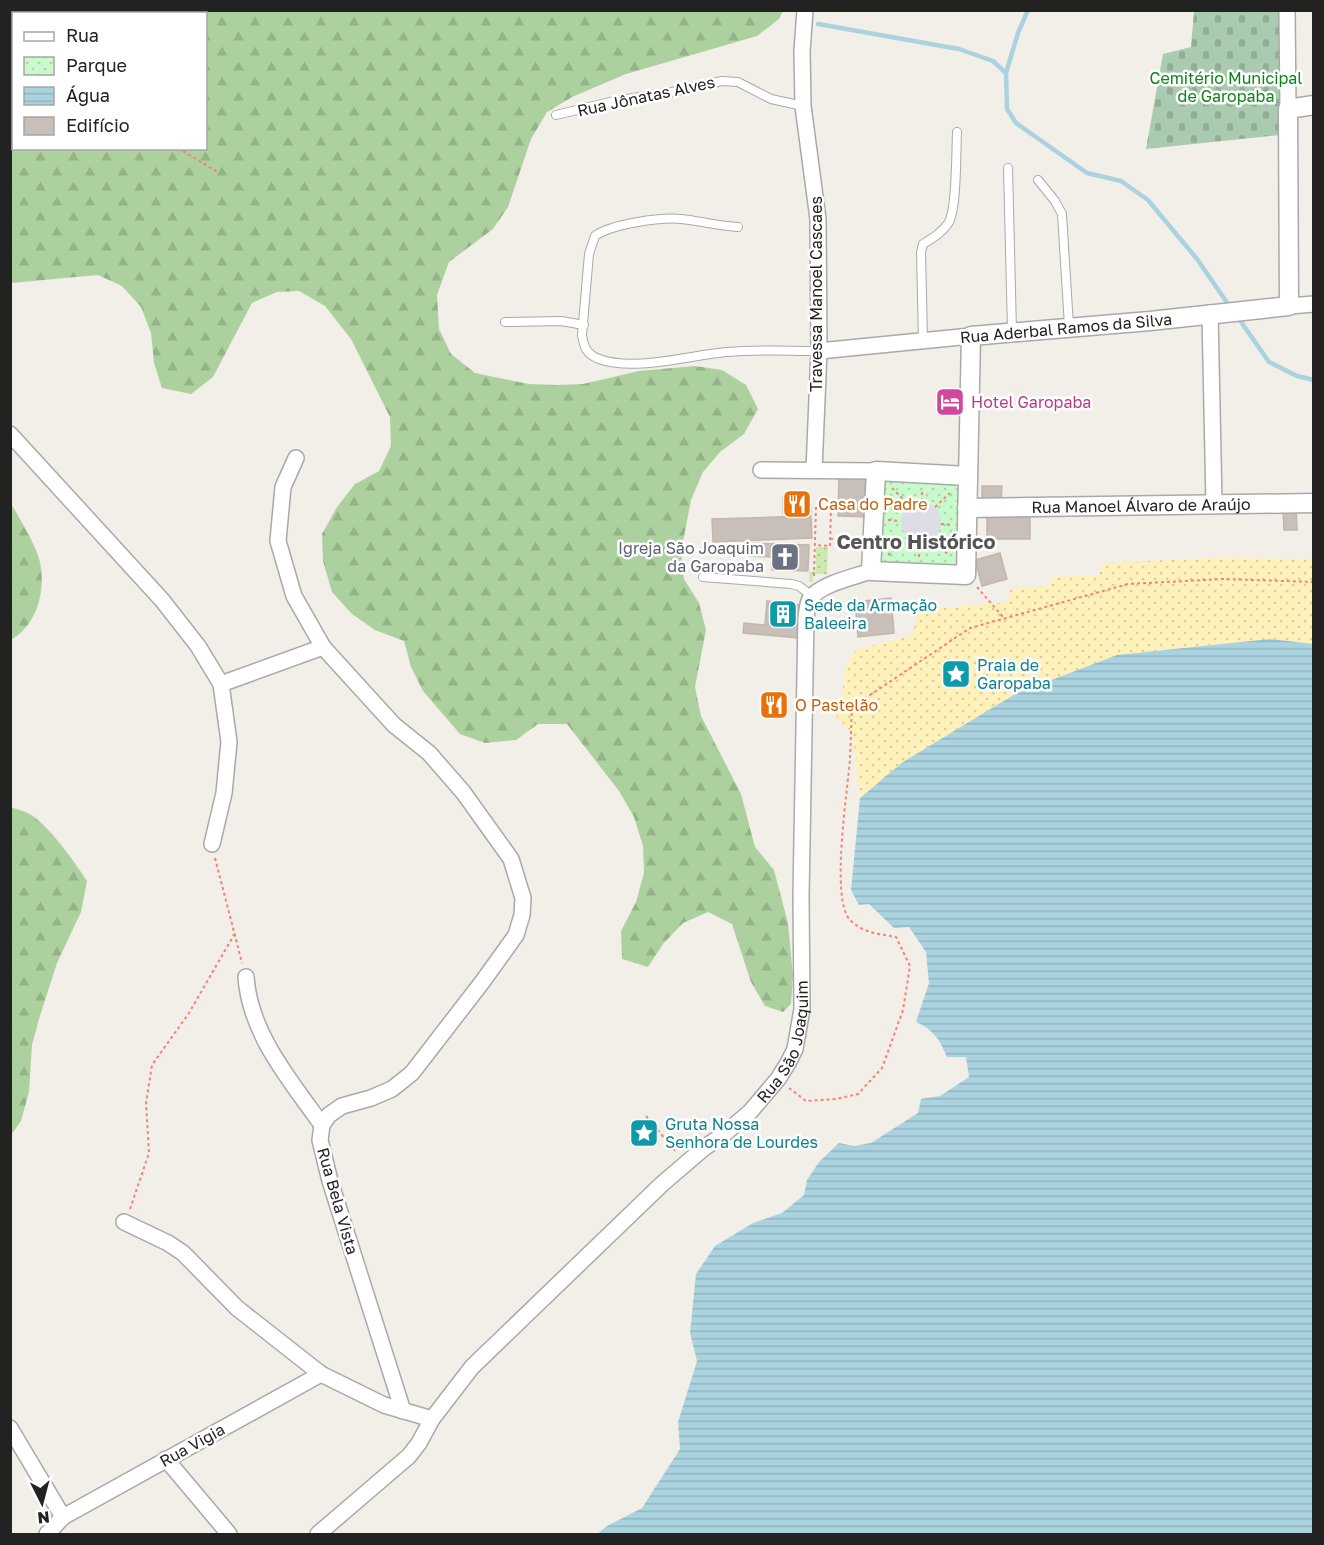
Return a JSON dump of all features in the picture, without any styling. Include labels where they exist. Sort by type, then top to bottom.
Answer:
[{"type":"street","name":"Travessa Manoel Cascaes","points":[[805,10],[802,51],[803,106],[818,211],[819,351],[814,470]]},
{"type":"street","points":[[1287,10],[1289,306]]},
{"type":"street","points":[[1288,109],[1314,105]]},
{"type":"street","name":"Rua Aderbal Ramos da Silva","points":[[819,351],[1314,304]]},
{"type":"street","points":[[1214,504],[1216,313]]},
{"type":"street","points":[[812,597],[829,585],[871,571],[966,575],[971,336]]},
{"type":"street","points":[[10,434],[162,600],[198,646],[221,684],[230,742],[224,793],[212,844]]},
{"type":"street","name":"Rua Bela Vista","points":[[296,458],[283,487],[278,541],[294,596],[323,647],[394,725],[429,753],[463,792],[511,859],[523,898],[522,915],[516,935],[412,1073],[392,1089],[342,1106],[329,1115],[322,1125],[320,1140],[330,1181],[403,1412]]},
{"type":"street","points":[[761,470],[876,471],[968,476]]},
{"type":"street","points":[[871,571],[876,471]]},
{"type":"street","name":"Rua Manoel Álvaro de Araújo","points":[[968,508],[1314,503]]},
{"type":"street","name":"Rua São Joaquim","points":[[318,1534],[409,1456],[432,1419],[472,1367],[640,1204],[750,1112],[778,1079],[795,1049],[802,1009],[801,896],[806,618],[808,603],[812,597]]},
{"type":"street","points":[[221,684],[323,647]]},
{"type":"street","points":[[246,976],[249,998],[260,1030],[271,1051],[322,1125]]},
{"type":"street","points":[[124,1222],[168,1243],[183,1253],[237,1308],[321,1374],[403,1412],[432,1419]]},
{"type":"street","name":"Rua Vigia","points":[[47,1534],[63,1517],[321,1374]]},
{"type":"street","points":[[10,1428],[63,1517],[59,1534]]},
{"type":"street","points":[[166,1459],[229,1534]]},
{"type":"lane","name":"Rua Jônatas Alves","points":[[556,115],[614,101],[722,81],[738,82],[771,99],[803,106]]},
{"type":"lane","points":[[923,341],[921,252],[924,244],[937,236],[949,221],[953,207],[957,132]]},
{"type":"lane","points":[[1008,168],[1012,333]]},
{"type":"lane","points":[[1038,180],[1062,214],[1069,328]]},
{"type":"lane","points":[[738,227],[680,219],[611,227],[595,236],[590,254],[582,335],[588,353],[599,359],[632,363],[755,350],[819,351]]},
{"type":"lane","points":[[505,322],[561,321],[584,325]]},
{"type":"lane","points":[[703,577],[791,584],[798,586],[812,597]]},
{"type":"path","points":[[181,150],[219,173]]},
{"type":"path","points":[[814,573],[816,507],[831,507],[830,546],[815,545]]},
{"type":"path","points":[[830,539],[872,540]]},
{"type":"path","points":[[966,575],[1004,618]]},
{"type":"path","points":[[778,1079],[806,1101],[836,1099],[858,1094],[882,1068],[903,1010],[910,966],[896,937],[864,931],[848,918],[843,898],[840,869],[852,707],[970,628],[1128,584],[1223,579],[1314,582]]},
{"type":"path","points":[[212,844],[246,976]]},
{"type":"path","points":[[124,1222],[149,1153],[146,1102],[152,1065],[189,1013],[235,933]]},
{"type":"path","points":[[646,1116],[686,1164]]},
{"type":"green space","points":[[10,11],[783,11],[779,19],[757,36],[626,74],[572,97],[547,112],[531,139],[508,207],[493,229],[449,262],[437,295],[439,329],[451,354],[475,373],[529,384],[556,385],[583,384],[639,371],[695,366],[722,370],[746,385],[758,409],[744,434],[720,452],[703,472],[691,500],[681,552],[684,579],[699,603],[706,630],[695,687],[701,716],[741,794],[755,847],[774,870],[788,923],[793,976],[791,1004],[783,1012],[765,1006],[751,982],[732,924],[708,912],[683,923],[663,944],[648,967],[622,959],[621,931],[636,902],[644,873],[643,846],[634,817],[619,791],[567,724],[538,724],[516,740],[485,743],[460,734],[423,691],[411,667],[404,641],[375,630],[352,614],[332,592],[323,561],[322,534],[337,507],[355,484],[379,471],[391,446],[390,417],[351,339],[325,306],[299,291],[277,292],[252,303],[213,377],[191,394],[162,388],[154,363],[151,333],[141,307],[122,286],[98,275],[11,283]]},
{"type":"green space","name":"Cemitério Municipal de Garopaba","points":[[1194,11],[1281,11],[1280,135],[1146,149],[1163,54],[1191,47]]},
{"type":"green space","points":[[883,478],[965,482],[960,565],[878,563]]},
{"type":"green space","points":[[11,504],[36,549],[42,573],[42,584],[38,606],[33,616],[20,634],[11,640]]},
{"type":"green space","points":[[816,547],[828,547],[827,574],[814,574],[813,582],[809,582],[809,572],[816,571]]},
{"type":"green space","points":[[11,807],[30,814],[48,829],[87,881],[81,912],[57,963],[39,1019],[32,1045],[29,1092],[21,1121],[11,1135]]},
{"type":"sand","name":"Praia de Garopaba","points":[[1213,558],[1313,559],[1313,644],[1270,639],[1117,655],[1015,694],[903,762],[860,798],[853,734],[835,715],[841,700],[846,666],[856,650],[913,635],[917,610],[1008,602],[1010,589],[1051,585],[1051,577],[1099,575],[1103,563]]},
{"type":"shaded area","points":[[921,502],[929,503],[935,508],[940,514],[940,530],[935,536],[929,541],[921,542],[913,541],[907,536],[902,530],[901,522],[902,514],[907,508],[913,503]]},
{"type":"water","points":[[1270,639],[1314,644],[1313,1534],[597,1534],[607,1526],[642,1508],[680,1449],[678,1422],[697,1361],[690,1333],[696,1274],[715,1246],[753,1223],[782,1213],[804,1195],[807,1180],[819,1162],[839,1143],[854,1146],[871,1143],[918,1113],[921,1099],[940,1096],[969,1077],[966,1057],[947,1057],[935,1036],[916,1022],[929,983],[926,952],[909,927],[894,928],[869,904],[859,905],[851,890],[860,798],[903,762],[1015,694],[1117,655]]},
{"type":"building","points":[[839,478],[871,478],[870,517],[838,516]]},
{"type":"building","points":[[982,486],[1002,486],[1001,503],[982,503]]},
{"type":"building","name":"Casa do Padre","points":[[783,496],[810,496],[811,512],[783,513]]},
{"type":"building","points":[[1296,509],[1297,530],[1284,530],[1283,510]]},
{"type":"building","points":[[811,516],[812,538],[713,542],[712,519]]},
{"type":"building","points":[[987,516],[1030,516],[1030,539],[987,539]]},
{"type":"building","name":"Igreja São Joaquim da Garopaba","points":[[750,543],[809,545],[808,571],[772,570],[773,557],[749,556]]},
{"type":"building","points":[[1000,553],[1007,579],[982,586],[975,560]]},
{"type":"building","points":[[891,598],[894,633],[858,637],[855,602]]},
{"type":"building","name":"Sede da Armação Baleeira","points":[[767,601],[801,605],[798,638],[743,633],[744,623],[765,625]]},
{"type":"waterway","points":[[1028,10],[1018,33],[1006,73],[1007,109],[1016,123],[1087,173],[1121,181],[1148,200],[1197,259],[1230,307]]},
{"type":"waterway","points":[[818,24],[959,49],[993,61],[1006,73]]},
{"type":"waterway","points":[[1237,316],[1269,362],[1297,376],[1314,380]]},
{"type":"place","name":"Hotel Garopaba","points":[[950,402]]},
{"type":"place","name":"Casa do Padre","points":[[797,504]]},
{"type":"place","name":"Igreja São Joaquim da Garopaba","points":[[785,557]]},
{"type":"place","name":"Sede da Armação Baleeira","points":[[783,614]]},
{"type":"place","name":"Praia de Garopaba","points":[[956,674]]},
{"type":"place","name":"O Pastelão","points":[[774,705]]},
{"type":"place","name":"Gruta Nossa Senhora de Lourdes","points":[[644,1133]]},
{"type":"district","name":"Centro Histórico","points":[[916,541]]}]
